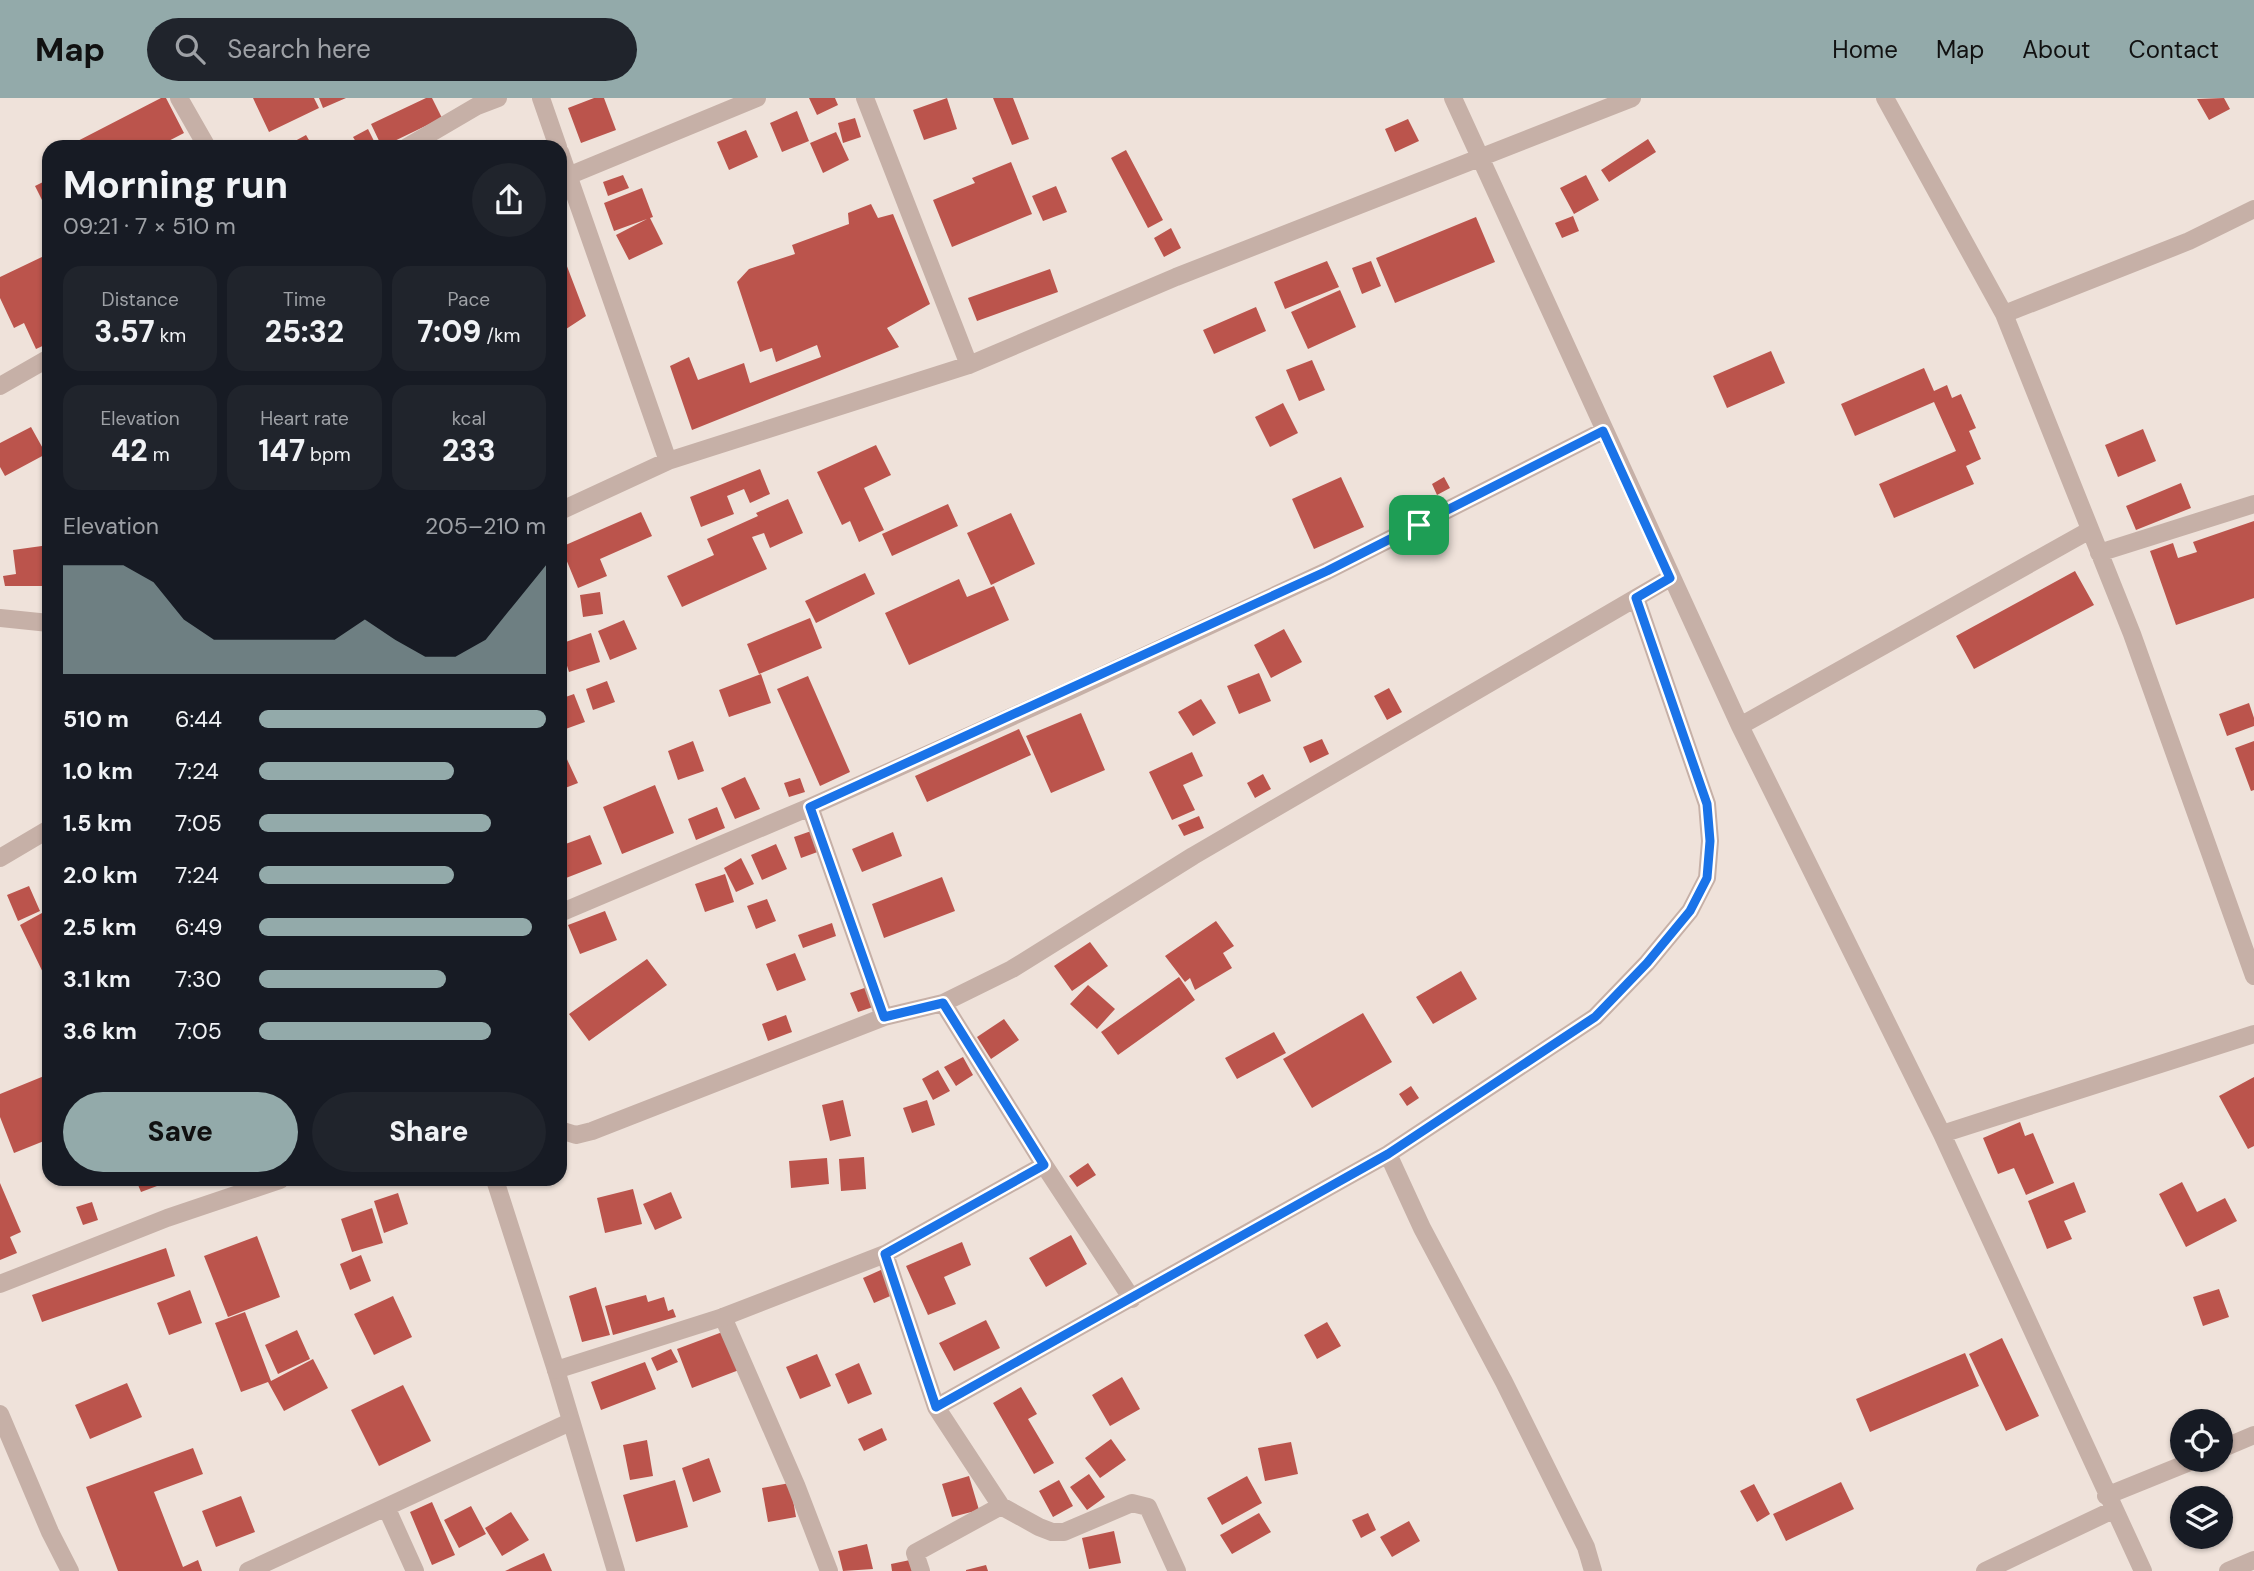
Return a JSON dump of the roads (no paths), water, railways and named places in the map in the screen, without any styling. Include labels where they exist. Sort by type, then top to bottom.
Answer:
[{"type":"street","points":[[179,98],[203,140]]},
{"type":"street","points":[[419,140],[477,106],[498,98]]},
{"type":"street","points":[[541,98],[556,140]]},
{"type":"street","points":[[568,176],[757,98]]},
{"type":"street","points":[[1452,98],[1670,578],[1740,726],[1942,1134],[2143,1571]]},
{"type":"street","points":[[567,508],[668,461],[969,365],[1176,276],[1632,98]]},
{"type":"street","points":[[1885,98],[2004,314],[2133,634],[2254,976]]},
{"type":"street","points":[[871,100],[969,365]]},
{"type":"street","points":[[567,173],[668,461]]},
{"type":"street","points":[[2004,314],[2189,241],[2254,209]]},
{"type":"street","points":[[0,386],[42,362]]},
{"type":"street","points":[[567,910],[810,807],[1327,571],[1603,431]]},
{"type":"street","points":[[2099,553],[2254,503]]},
{"type":"street","points":[[1740,726],[2090,530]]},
{"type":"street","points":[[567,1132],[576,1135],[592,1131],[884,1017],[943,1003],[1012,969],[1193,856],[1670,578]]},
{"type":"street","points":[[936,1407],[1388,1154],[1595,1017],[1647,963],[1690,911],[1707,878],[1710,841],[1707,804],[1636,598]]},
{"type":"street","points":[[0,618],[42,622]]},
{"type":"street","points":[[810,807],[884,1017]]},
{"type":"street","points":[[0,858],[42,833]]},
{"type":"street","points":[[943,1003],[1132,1299]]},
{"type":"street","points":[[1942,1134],[2254,1034]]},
{"type":"street","points":[[1388,1154],[1422,1228],[1504,1382],[1586,1547],[1593,1571]]},
{"type":"street","points":[[556,1370],[723,1317],[885,1254],[1044,1165]]},
{"type":"street","points":[[0,1284],[167,1218],[262,1186]]},
{"type":"street","points":[[497,1186],[616,1571]]},
{"type":"street","points":[[885,1254],[936,1407],[1001,1506],[1052,1532],[1064,1532],[1132,1503],[1148,1507],[1177,1571]]},
{"type":"street","points":[[723,1317],[796,1485],[829,1571]]},
{"type":"street","points":[[0,1414],[50,1532],[70,1571]]},
{"type":"street","points":[[248,1571],[570,1422]]},
{"type":"street","points":[[2233,1444],[2254,1435]]},
{"type":"street","points":[[1985,1571],[2171,1472]]},
{"type":"street","points":[[921,1571],[915,1553],[1001,1506]]},
{"type":"street","points":[[387,1508],[415,1571]]},
{"type":"street","points":[[2228,1571],[2254,1560]]}]
